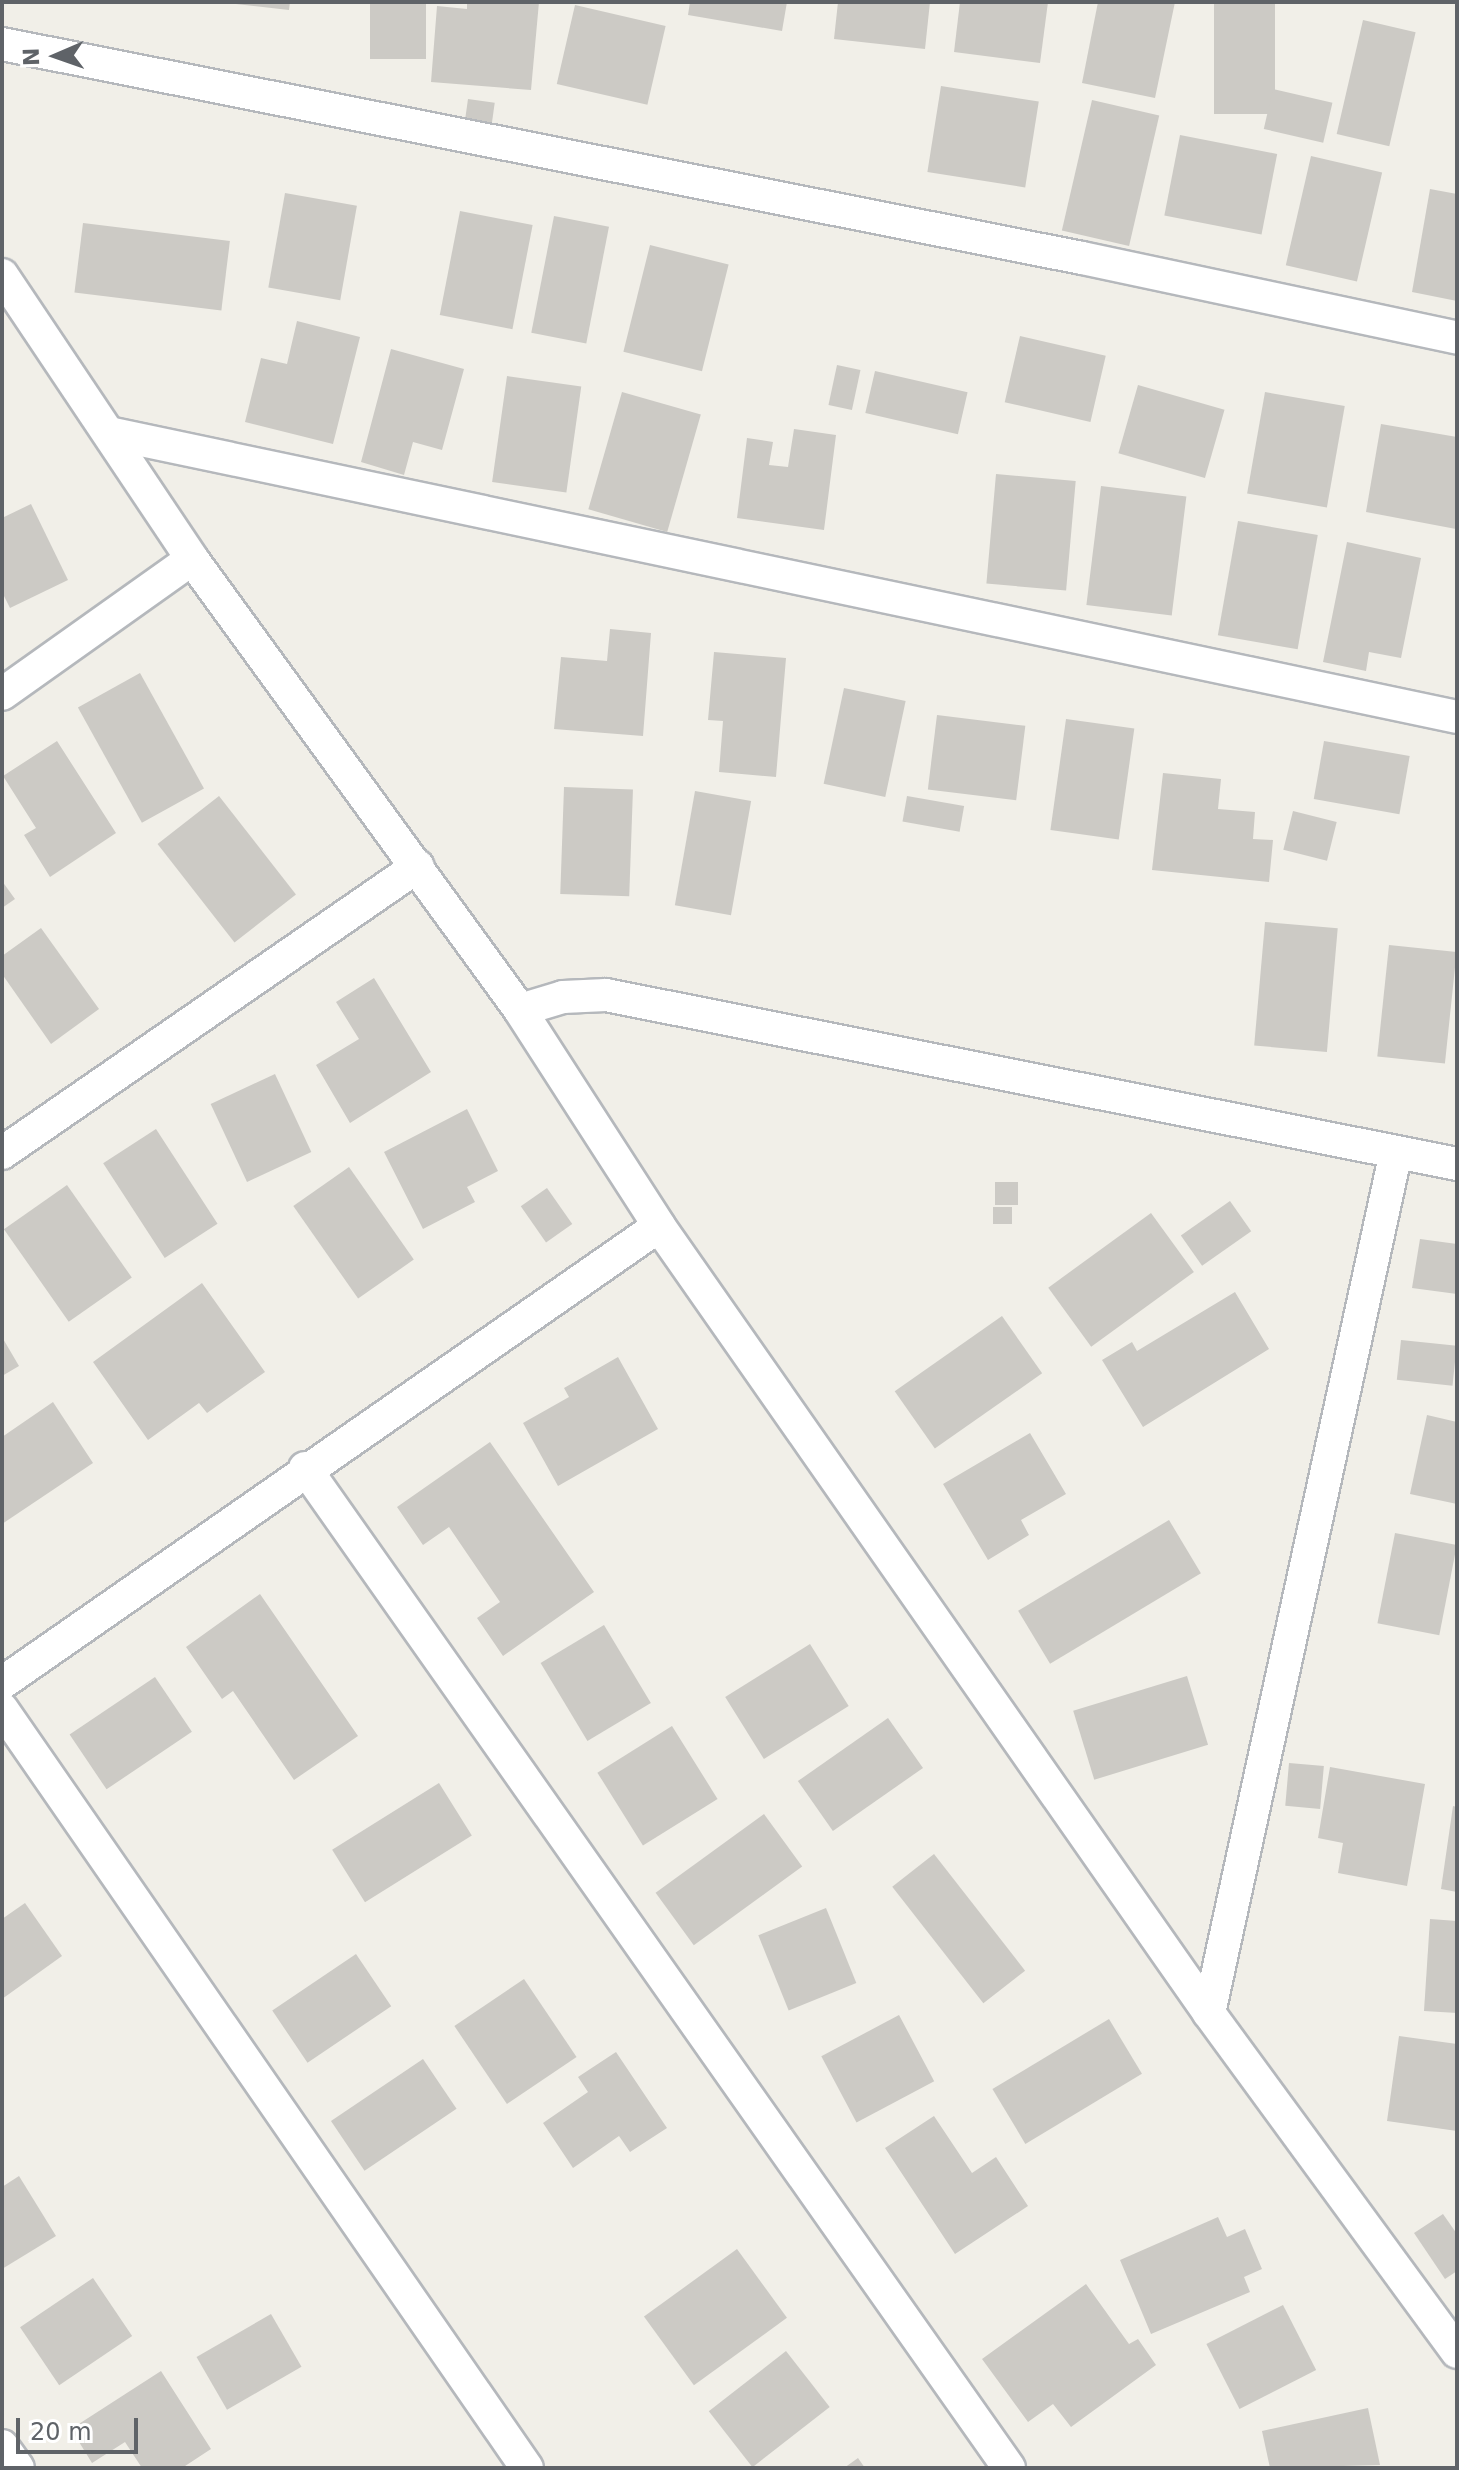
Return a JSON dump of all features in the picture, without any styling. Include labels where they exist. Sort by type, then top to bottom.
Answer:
[{"type":"street","points":[[2,44],[1082,258],[1457,338]]},
{"type":"street","points":[[2,275],[113,434],[192,559],[520,1010],[659,1226],[1209,2013],[1457,2352]]},
{"type":"street","points":[[113,434],[1457,717]]},
{"type":"street","points":[[2,694],[192,559]]},
{"type":"street","points":[[2,1153],[418,866]]},
{"type":"street","points":[[520,1010],[563,997],[606,995],[1457,1164]]},
{"type":"street","points":[[1209,2013],[1396,1152]]},
{"type":"street","points":[[2,1683],[305,1468],[659,1226]]},
{"type":"street","points":[[305,1468],[1009,2468]]},
{"type":"street","points":[[2,1709],[527,2468]]},
{"type":"street","points":[[2,2446],[18,2468]]},
{"type":"building","points":[[218,2],[290,2],[289,10]]},
{"type":"building","points":[[370,2],[426,2],[426,59],[370,59]]},
{"type":"building","points":[[467,2],[539,2],[531,90],[431,82],[437,6],[467,9]]},
{"type":"building","points":[[690,2],[787,2],[782,31],[688,15]]},
{"type":"building","points":[[838,2],[930,2],[925,49],[834,39]]},
{"type":"building","points":[[960,2],[1048,2],[1040,63],[954,52]]},
{"type":"building","points":[[1098,2],[1175,2],[1155,98],[1082,83]]},
{"type":"building","points":[[1214,2],[1275,2],[1275,114],[1214,114]]},
{"type":"building","points":[[575,5],[666,26],[647,105],[557,84]]},
{"type":"building","points":[[1363,20],[1416,32],[1389,146],[1337,134]]},
{"type":"building","points":[[941,86],[1039,101],[1025,187],[927,172]]},
{"type":"building","points":[[1273,89],[1332,103],[1323,143],[1264,129]]},
{"type":"building","points":[[468,99],[495,103],[490,134],[464,131]]},
{"type":"building","points":[[1092,100],[1159,116],[1129,246],[1062,231]]},
{"type":"building","points":[[1180,135],[1277,154],[1262,234],[1164,215]]},
{"type":"building","points":[[1311,156],[1382,172],[1357,282],[1286,265]]},
{"type":"building","points":[[1430,189],[1457,194],[1457,301],[1412,292]]},
{"type":"building","points":[[285,193],[357,206],[340,300],[268,288]]},
{"type":"building","points":[[460,211],[533,225],[512,329],[440,315]]},
{"type":"building","points":[[554,216],[609,227],[586,343],[531,333]]},
{"type":"building","points":[[83,223],[230,241],[221,311],[74,292]]},
{"type":"building","points":[[650,245],[729,265],[702,371],[623,352]]},
{"type":"building","points":[[297,321],[360,337],[333,444],[245,422],[261,358],[287,364]]},
{"type":"building","points":[[1020,336],[1106,356],[1090,422],[1005,402]]},
{"type":"building","points":[[391,349],[464,369],[442,450],[413,442],[404,475],[361,462]]},
{"type":"building","points":[[837,365],[860,370],[852,410],[828,405]]},
{"type":"building","points":[[875,371],[968,392],[958,434],[865,413]]},
{"type":"building","points":[[507,376],[581,386],[566,492],[492,482]]},
{"type":"building","points":[[1138,385],[1225,410],[1205,478],[1118,453]]},
{"type":"building","points":[[622,392],[701,415],[667,532],[588,509]]},
{"type":"building","points":[[1265,392],[1345,406],[1327,508],[1247,493]]},
{"type":"building","points":[[1381,424],[1457,437],[1456,529],[1366,512]]},
{"type":"building","points":[[794,429],[836,435],[824,530],[737,518],[747,438],[773,442],[769,465],[788,467]]},
{"type":"building","points":[[996,474],[1076,481],[1066,591],[986,584]]},
{"type":"building","points":[[1101,486],[1186,496],[1172,616],[1086,605]]},
{"type":"building","points":[[31,504],[68,580],[10,608],[2,592],[2,518]]},
{"type":"building","points":[[1238,521],[1318,535],[1298,649],[1218,635]]},
{"type":"building","points":[[1347,542],[1421,558],[1401,658],[1369,652],[1366,671],[1323,662]]},
{"type":"building","points":[[610,629],[651,633],[643,736],[554,729],[561,657],[607,661]]},
{"type":"building","points":[[714,652],[786,658],[776,777],[719,772],[723,721],[708,720]]},
{"type":"building","points":[[140,673],[204,788],[142,823],[78,707]]},
{"type":"building","points":[[844,688],[906,701],[885,797],[824,784]]},
{"type":"building","points":[[937,715],[1025,726],[1016,800],[928,789]]},
{"type":"building","points":[[1066,719],[1134,729],[1119,840],[1050,830]]},
{"type":"building","points":[[57,741],[116,833],[50,877],[24,835],[36,828],[3,776]]},
{"type":"building","points":[[1324,741],[1410,756],[1399,814],[1314,799]]},
{"type":"building","points":[[1163,773],[1221,779],[1218,809],[1255,812],[1253,839],[1273,840],[1269,882],[1152,870]]},
{"type":"building","points":[[564,787],[633,789],[629,896],[560,894]]},
{"type":"building","points":[[695,791],[751,801],[731,915],[675,905]]},
{"type":"building","points":[[219,796],[296,895],[234,943],[158,844]]},
{"type":"building","points":[[907,796],[964,806],[960,832],[902,822]]},
{"type":"building","points":[[1293,811],[1337,822],[1327,861],[1283,850]]},
{"type":"building","points":[[2,881],[15,899],[2,908]]},
{"type":"building","points":[[1265,922],[1338,928],[1327,1052],[1254,1046]]},
{"type":"building","points":[[41,928],[99,1009],[51,1044],[2,974],[2,956]]},
{"type":"building","points":[[1389,945],[1457,952],[1445,1063],[1377,1056]]},
{"type":"building","points":[[374,978],[431,1072],[350,1123],[316,1065],[359,1039],[336,1002]]},
{"type":"building","points":[[275,1074],[311,1152],[247,1182],[211,1104]]},
{"type":"building","points":[[467,1109],[498,1171],[467,1187],[475,1202],[423,1229],[384,1152]]},
{"type":"building","points":[[156,1129],[218,1224],[165,1258],[103,1163]]},
{"type":"building","points":[[349,1167],[414,1260],[358,1299],[293,1206]]},
{"type":"building","points":[[995,1182],[1018,1182],[1018,1205],[995,1205]]},
{"type":"building","points":[[67,1185],[132,1278],[69,1322],[4,1229]]},
{"type":"building","points":[[547,1188],[572,1224],[546,1242],[521,1206]]},
{"type":"building","points":[[1230,1201],[1251,1231],[1202,1266],[1181,1235]]},
{"type":"building","points":[[993,1207],[1012,1207],[1012,1224],[993,1224]]},
{"type":"building","points":[[1151,1213],[1194,1272],[1091,1347],[1048,1288]]},
{"type":"building","points":[[1420,1239],[1457,1244],[1457,1294],[1412,1288]]},
{"type":"building","points":[[202,1283],[265,1372],[207,1413],[199,1403],[148,1440],[93,1362]]},
{"type":"building","points":[[1235,1292],[1269,1349],[1143,1427],[1102,1360],[1132,1342],[1137,1351]]},
{"type":"building","points":[[1002,1316],[1042,1373],[935,1448],[895,1391]]},
{"type":"building","points":[[2,1337],[19,1366],[2,1376]]},
{"type":"building","points":[[1401,1340],[1457,1346],[1453,1386],[1397,1380]]},
{"type":"building","points":[[618,1357],[658,1429],[558,1486],[523,1423],[569,1397],[564,1388]]},
{"type":"building","points":[[53,1402],[93,1463],[2,1524],[2,1437]]},
{"type":"building","points":[[1427,1415],[1457,1422],[1457,1504],[1410,1494]]},
{"type":"building","points":[[1030,1433],[1066,1494],[1021,1520],[1029,1535],[988,1560],[943,1484]]},
{"type":"building","points":[[490,1442],[594,1592],[503,1656],[477,1618],[500,1602],[449,1527],[423,1545],[397,1507]]},
{"type":"building","points":[[1169,1520],[1201,1573],[1050,1664],[1018,1611]]},
{"type":"building","points":[[1395,1533],[1457,1545],[1439,1635],[1377,1623]]},
{"type":"building","points":[[260,1594],[358,1736],[294,1780],[233,1691],[222,1699],[186,1647]]},
{"type":"building","points":[[604,1625],[651,1703],[587,1741],[541,1663]]},
{"type":"building","points":[[810,1644],[849,1706],[764,1759],[725,1697]]},
{"type":"building","points":[[1187,1676],[1208,1745],[1094,1780],[1073,1711]]},
{"type":"building","points":[[155,1677],[192,1732],[107,1789],[70,1735]]},
{"type":"building","points":[[888,1718],[923,1768],[833,1831],[798,1781]]},
{"type":"building","points":[[672,1726],[718,1799],[643,1846],[597,1773]]},
{"type":"building","points":[[1289,1763],[1324,1766],[1320,1809],[1285,1806]]},
{"type":"building","points":[[1330,1767],[1425,1784],[1407,1886],[1338,1873],[1343,1843],[1318,1838]]},
{"type":"building","points":[[439,1783],[472,1836],[365,1902],[332,1850]]},
{"type":"building","points":[[1453,1806],[1457,1807],[1457,1892],[1441,1889]]},
{"type":"building","points":[[764,1814],[802,1867],[694,1945],[656,1893]]},
{"type":"building","points":[[934,1854],[1025,1971],[983,2003],[892,1887]]},
{"type":"building","points":[[25,1903],[62,1956],[2,1999],[2,1919]]},
{"type":"building","points":[[826,1908],[856,1983],[789,2010],[758,1935]]},
{"type":"building","points":[[1430,1919],[1457,1921],[1457,2013],[1424,2011]]},
{"type":"building","points":[[356,1954],[391,2006],[307,2063],[272,2010]]},
{"type":"building","points":[[524,1979],[577,2057],[507,2104],[454,2026]]},
{"type":"building","points":[[899,2015],[934,2081],[857,2123],[821,2056]]},
{"type":"building","points":[[1109,2019],[1142,2074],[1025,2144],[992,2089]]},
{"type":"building","points":[[1399,2036],[1457,2044],[1457,2131],[1387,2121]]},
{"type":"building","points":[[616,2052],[667,2128],[630,2152],[619,2136],[573,2168],[543,2123],[588,2092],[578,2077]]},
{"type":"building","points":[[423,2059],[457,2109],[365,2171],[331,2121]]},
{"type":"building","points":[[934,2116],[972,2173],[996,2157],[1028,2206],[955,2254],[885,2148]]},
{"type":"building","points":[[19,2176],[56,2236],[2,2269],[2,2187]]},
{"type":"building","points":[[1443,2214],[1457,2234],[1457,2271],[1445,2279],[1414,2233]]},
{"type":"building","points":[[1218,2217],[1227,2237],[1245,2229],[1262,2269],[1244,2277],[1250,2292],[1151,2334],[1120,2260]]},
{"type":"building","points":[[737,2249],[787,2318],[694,2385],[644,2317]]},
{"type":"building","points":[[93,2278],[132,2336],[59,2385],[20,2327]]},
{"type":"building","points":[[1086,2284],[1129,2344],[1138,2339],[1156,2365],[1071,2427],[1053,2404],[1028,2422],[982,2359]]},
{"type":"building","points":[[1283,2305],[1316,2370],[1240,2409],[1206,2344]]},
{"type":"building","points":[[271,2314],[301,2367],[227,2410],[197,2357]]},
{"type":"building","points":[[786,2351],[830,2407],[752,2467],[709,2411]]},
{"type":"building","points":[[161,2371],[211,2449],[182,2468],[142,2468],[125,2442],[92,2463],[71,2429]]},
{"type":"building","points":[[1368,2408],[1380,2465],[1270,2468],[1262,2431]]},
{"type":"building","points":[[858,2458],[865,2468],[844,2468]]}]
